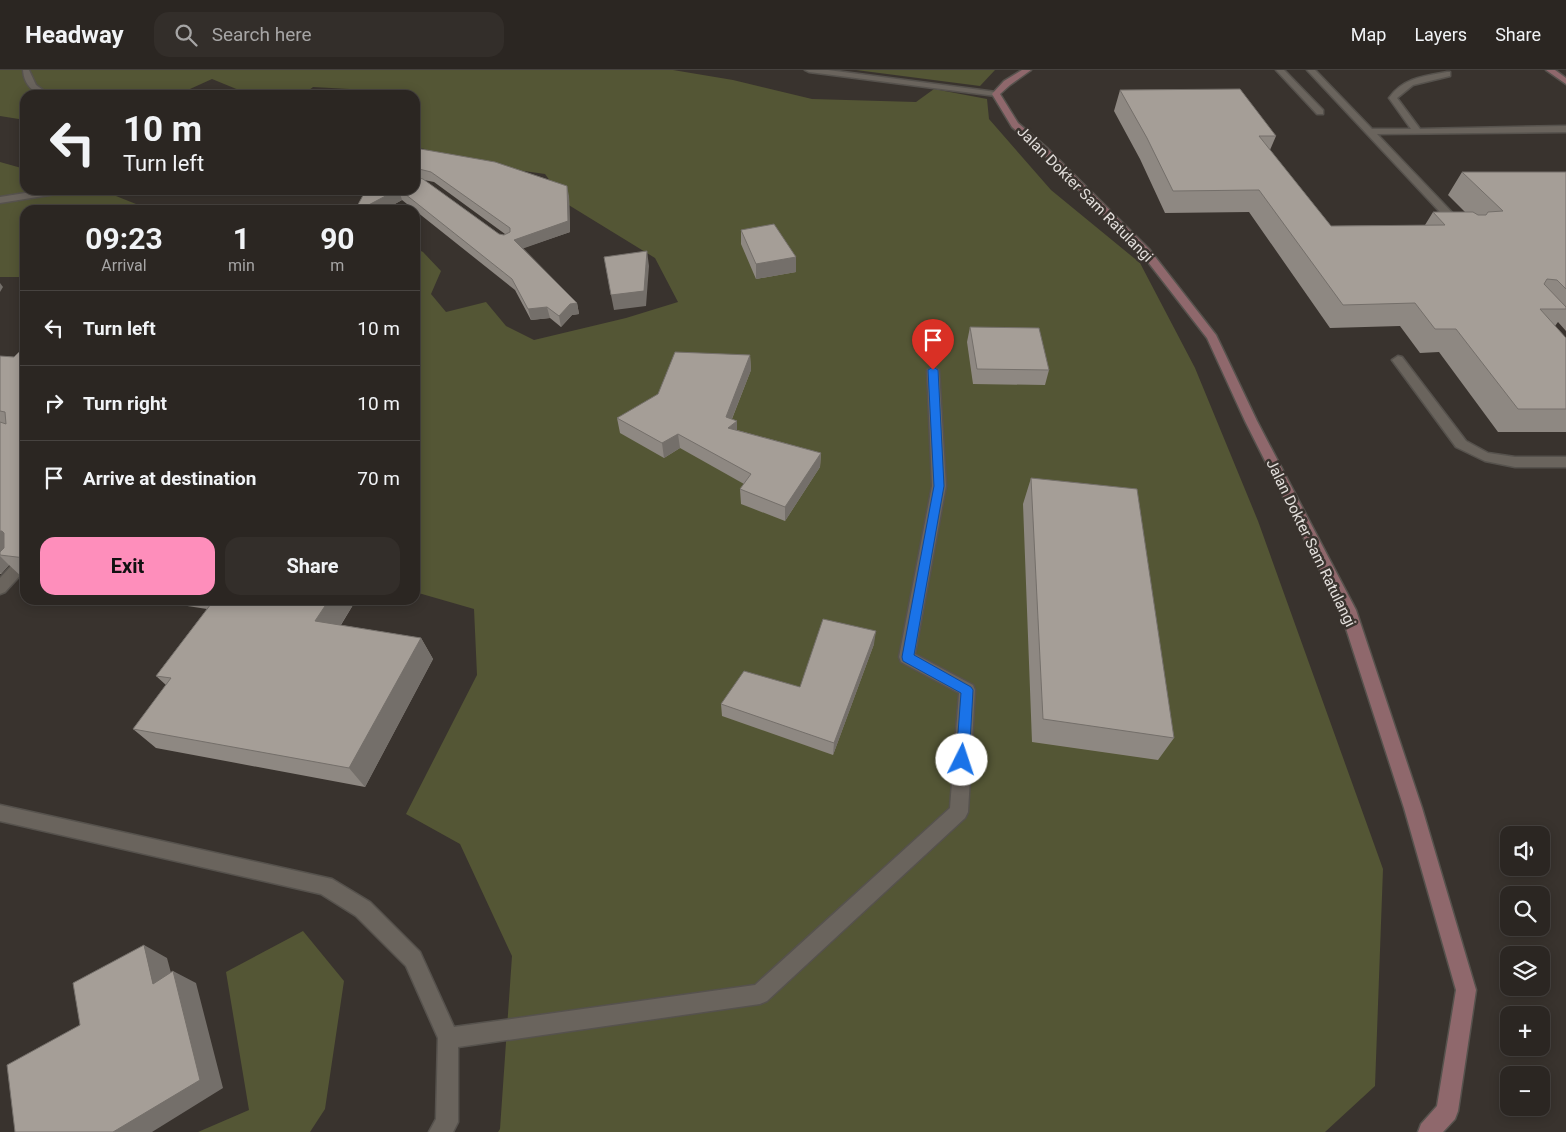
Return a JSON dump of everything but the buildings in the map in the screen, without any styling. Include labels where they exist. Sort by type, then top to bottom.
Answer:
[{"type":"main road","points":[[996,94],[1007,82],[1027,70]]},
{"type":"main road","points":[[1550,70],[1566,82]]},
{"type":"main road","name":"Jalan Dokter Sam Ratulangi","points":[[996,94],[1015,125],[1045,151],[1146,251],[1212,337],[1250,421],[1348,610],[1413,808],[1466,990],[1447,1110],[1429,1132]]},
{"type":"street","points":[[809,70],[996,94]]},
{"type":"street","points":[[1280,70],[1320,112]]},
{"type":"street","points":[[1311,70],[1467,234]]},
{"type":"street","points":[[26,71],[32,86],[38,90]]},
{"type":"street","points":[[1416,131],[1393,98],[1398,90],[1414,80],[1447,74]]},
{"type":"street","points":[[1306,99],[1337,98]]},
{"type":"street","points":[[1369,132],[1566,130]]},
{"type":"street","points":[[0,200],[31,195]]},
{"type":"street","points":[[1398,360],[1461,444],[1485,457],[1515,462],[1566,462]]},
{"type":"street","points":[[448,1038],[760,994],[959,812],[967,690],[908,657],[939,486],[933,370]]},
{"type":"street","points":[[0,588],[20,566]]},
{"type":"street","points":[[0,813],[325,886],[363,909],[413,959],[448,1038],[447,1122],[440,1132]]},
{"type":"green space","points":[[0,70],[673,70],[733,80],[812,99],[916,102],[934,89],[987,99],[989,119],[1051,190],[1140,263],[1195,368],[1258,521],[1383,869],[1375,1086],[1325,1132],[498,1132],[500,1129],[512,956],[460,844],[406,814],[477,675],[474,609],[420,593],[420,250],[441,271],[431,294],[446,312],[486,302],[506,326],[534,340],[626,318],[678,302],[655,258],[567,204],[545,174],[467,163],[420,148],[420,90],[313,87],[309,90],[239,90],[212,79],[188,90],[20,90],[20,119],[0,116]]},
{"type":"green space","points":[[856,70],[995,70],[980,86]]},
{"type":"green space","points":[[0,162],[20,168],[20,195],[114,195],[138,205],[20,205],[20,277],[0,277]]},
{"type":"green space","points":[[303,931],[344,981],[325,1109],[310,1132],[198,1132],[249,1110],[226,972]]},
{"type":"route","points":[[933,370],[939,486],[908,657],[967,690],[962,760]]}]
